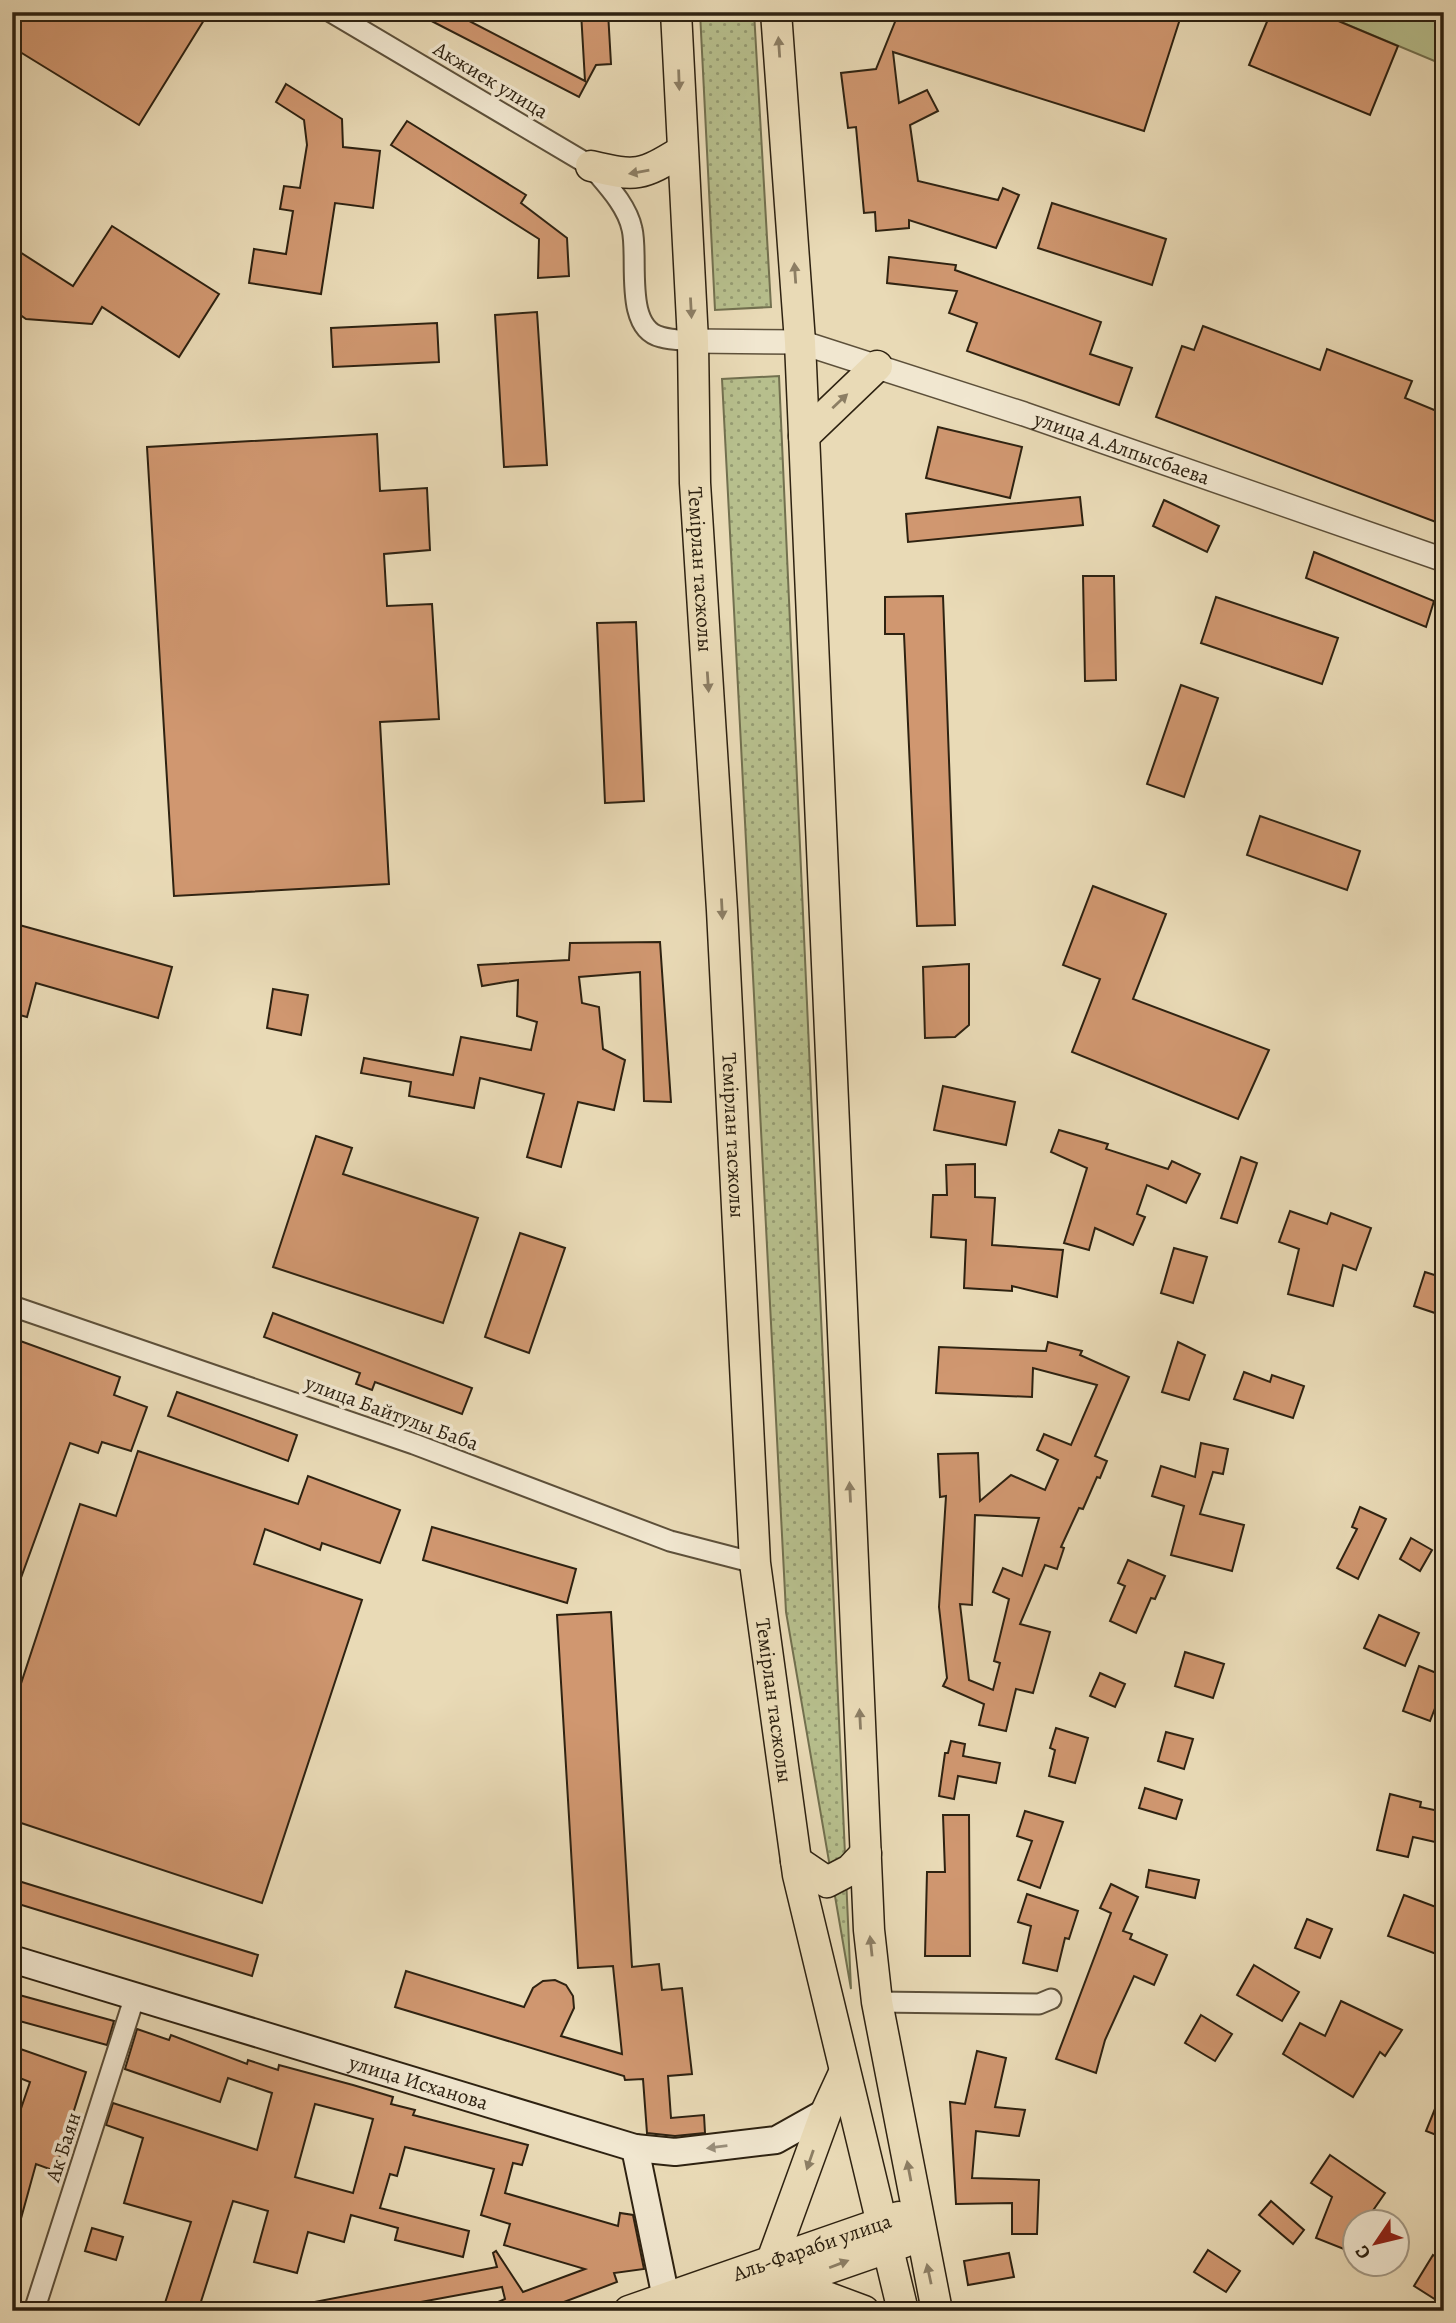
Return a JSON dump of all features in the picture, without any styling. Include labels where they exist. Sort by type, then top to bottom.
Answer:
[{"type":"main road","name":"Темірлан тасжолы","points":[[676,12],[693,341],[695,483],[722,910],[755,1563],[796,1861],[844,2073],[903,2311]]},
{"type":"main road","points":[[776,12],[800,342],[866,1853],[877,2003],[937,2311]]},
{"type":"main road","points":[[591,166],[626,174],[642,173],[682,151]]},
{"type":"main road","points":[[804,436],[877,366]]},
{"type":"main road","points":[[796,1861],[827,1882],[850,1870],[866,1853]]},
{"type":"main road","name":"улица Исханова","points":[[12,1959],[635,2148],[675,2152],[776,2140],[826,2112]]},
{"type":"main road","points":[[844,2073],[826,2112],[776,2275],[864,2311]]},
{"type":"main road","points":[[635,2148],[666,2298]]},
{"type":"main road","name":"Аль-Фараби улица","points":[[705,2311],[776,2275],[884,2234],[919,2225]]},
{"type":"main road","name":"Аль-Фараби улица","points":[[629,2311],[666,2298],[776,2275]]},
{"type":"street","name":"Акжиек улица","points":[[331,12],[591,166]]},
{"type":"street","points":[[591,166],[618,200],[632,229],[636,306],[641,321],[659,337],[693,341]]},
{"type":"street","name":"улица А.Алпысбаева","points":[[693,341],[800,342],[1024,414],[1444,560]]},
{"type":"street","name":"улица Байтулы Баба","points":[[12,1306],[414,1444],[670,1541],[755,1563]]},
{"type":"street","name":"Ак Баян","points":[[34,2311],[135,1996]]},
{"type":"street","points":[[877,2003],[1039,2004],[1051,1999]]},
{"type":"green space","points":[[700,12],[754,12],[771,307],[715,310]]},
{"type":"green space","points":[[1345,12],[1444,12],[1444,65],[1341,22]]},
{"type":"green space","points":[[779,376],[851,1989],[786,1612],[722,379]]},
{"type":"building","points":[[12,12],[209,12],[139,125],[12,47]]},
{"type":"building","points":[[414,12],[452,12],[585,81],[581,12],[608,12],[611,64],[596,65],[579,97]]},
{"type":"building","points":[[899,12],[1159,12],[1180,19],[1144,131],[893,52],[899,103],[927,90],[938,111],[910,125],[918,181],[998,200],[1003,188],[1019,195],[996,248],[909,220],[909,228],[876,231],[875,212],[864,213],[856,127],[848,128],[841,73],[876,69]]},
{"type":"building","points":[[1271,12],[1317,12],[1398,46],[1370,115],[1249,65]]},
{"type":"building","points":[[286,84],[342,119],[343,147],[380,151],[373,208],[335,203],[321,294],[249,283],[254,249],[286,254],[293,211],[280,209],[284,186],[300,188],[307,145],[304,120],[276,102]]},
{"type":"building","points":[[407,121],[526,195],[521,203],[567,238],[569,276],[538,278],[539,239],[391,145]]},
{"type":"building","points":[[1052,203],[1166,239],[1152,285],[1038,248]]},
{"type":"building","points":[[112,226],[219,294],[179,357],[102,307],[92,324],[26,319],[12,309],[12,247],[73,286]]},
{"type":"building","points":[[889,257],[956,265],[955,270],[1101,322],[1090,354],[1132,368],[1119,405],[967,351],[977,323],[949,313],[957,291],[887,283]]},
{"type":"building","points":[[537,312],[547,465],[504,467],[495,315]]},
{"type":"building","points":[[437,323],[439,362],[333,367],[331,328]]},
{"type":"building","points":[[1203,326],[1320,370],[1327,349],[1412,381],[1405,398],[1444,414],[1444,525],[1156,417],[1182,346],[1194,350]]},
{"type":"building","points":[[938,427],[1022,447],[1010,498],[926,478]]},
{"type":"building","points":[[377,434],[380,491],[427,488],[430,550],[384,554],[387,606],[432,604],[439,719],[380,722],[389,884],[174,896],[147,447]]},
{"type":"building","points":[[1080,497],[1083,525],[908,542],[906,514]]},
{"type":"building","points":[[1164,500],[1219,526],[1207,552],[1153,526]]},
{"type":"building","points":[[1314,552],[1434,601],[1426,627],[1306,578]]},
{"type":"building","points":[[1083,576],[1114,576],[1116,680],[1085,681]]},
{"type":"building","points":[[943,596],[955,925],[917,926],[904,634],[885,634],[885,597]]},
{"type":"building","points":[[1216,597],[1338,638],[1322,684],[1201,643]]},
{"type":"building","points":[[636,622],[644,801],[605,803],[597,623]]},
{"type":"building","points":[[1181,685],[1218,698],[1184,797],[1147,784]]},
{"type":"building","points":[[1260,816],[1360,851],[1347,890],[1247,855]]},
{"type":"building","points":[[1093,886],[1166,914],[1133,999],[1269,1050],[1238,1119],[1072,1052],[1100,979],[1063,965]]},
{"type":"building","points":[[12,923],[172,967],[158,1018],[36,983],[27,1017],[12,1013]]},
{"type":"building","points":[[660,942],[671,1102],[644,1101],[640,972],[579,977],[582,1003],[599,1007],[603,1049],[625,1060],[614,1110],[578,1102],[561,1167],[527,1157],[544,1094],[480,1078],[474,1108],[409,1096],[411,1082],[361,1073],[364,1058],[453,1075],[461,1037],[531,1050],[537,1022],[517,1016],[518,980],[482,986],[478,965],[569,960],[570,943]]},
{"type":"building","points":[[969,964],[969,1025],[955,1037],[925,1038],[923,967]]},
{"type":"building","points":[[273,989],[308,995],[301,1035],[267,1028]]},
{"type":"building","points":[[943,1086],[1015,1102],[1006,1145],[934,1130]]},
{"type":"building","points":[[1059,1130],[1108,1144],[1106,1149],[1168,1169],[1172,1161],[1200,1174],[1186,1203],[1147,1185],[1137,1214],[1145,1217],[1133,1245],[1095,1228],[1089,1250],[1064,1243],[1087,1168],[1051,1152]]},
{"type":"building","points":[[316,1136],[352,1148],[343,1174],[478,1218],[443,1323],[273,1267]]},
{"type":"building","points":[[1241,1157],[1257,1163],[1237,1223],[1221,1218]]},
{"type":"building","points":[[975,1164],[975,1197],[995,1198],[992,1245],[1063,1250],[1057,1297],[1012,1286],[1012,1291],[964,1288],[966,1240],[931,1237],[933,1195],[947,1195],[946,1165]]},
{"type":"building","points":[[1290,1211],[1327,1224],[1331,1213],[1371,1228],[1356,1270],[1343,1265],[1333,1306],[1288,1294],[1299,1249],[1279,1242]]},
{"type":"building","points":[[520,1233],[565,1248],[529,1353],[485,1337]]},
{"type":"building","points":[[1174,1248],[1207,1257],[1193,1303],[1161,1293]]},
{"type":"building","points":[[1425,1272],[1444,1278],[1444,1316],[1414,1306]]},
{"type":"building","points":[[273,1313],[472,1388],[462,1414],[375,1382],[372,1390],[356,1384],[360,1373],[264,1337]]},
{"type":"building","points":[[12,1338],[120,1377],[114,1395],[147,1407],[131,1451],[102,1442],[98,1453],[70,1443],[14,1597]]},
{"type":"building","points":[[1048,1342],[1082,1351],[1080,1355],[1129,1377],[1095,1456],[1107,1461],[1100,1478],[1097,1477],[1083,1509],[1079,1508],[1061,1547],[1064,1548],[1057,1569],[1045,1565],[1020,1624],[1050,1632],[1033,1693],[1016,1689],[1006,1731],[979,1725],[984,1704],[943,1686],[947,1678],[939,1607],[946,1496],[940,1497],[938,1454],[978,1453],[980,1501],[1011,1475],[1045,1490],[1058,1460],[1037,1450],[1044,1434],[1071,1445],[1097,1385],[1033,1368],[1032,1397],[936,1393],[939,1347],[1046,1351]],"holes":[[[975,1515],[1039,1518],[1022,1576],[1003,1568],[993,1592],[1009,1599],[994,1661],[1000,1663],[993,1690],[969,1680],[960,1604],[972,1605]]]},
{"type":"building","points":[[1178,1342],[1205,1355],[1189,1400],[1162,1392]]},
{"type":"building","points":[[1244,1372],[1270,1382],[1272,1375],[1304,1386],[1293,1418],[1234,1399]]},
{"type":"building","points":[[177,1392],[297,1435],[288,1461],[168,1416]]},
{"type":"building","points":[[1201,1443],[1228,1449],[1223,1474],[1213,1472],[1200,1514],[1244,1525],[1232,1571],[1171,1555],[1184,1506],[1152,1496],[1161,1466],[1195,1477]]},
{"type":"building","points":[[138,1451],[298,1504],[308,1476],[400,1510],[380,1563],[322,1543],[320,1550],[265,1529],[254,1564],[362,1600],[262,1903],[12,1820],[12,1711],[80,1504],[116,1516]]},
{"type":"building","points":[[1360,1507],[1386,1519],[1358,1579],[1337,1568],[1357,1529],[1352,1527]]},
{"type":"building","points":[[432,1527],[576,1569],[567,1603],[423,1560]]},
{"type":"building","points":[[1411,1538],[1432,1550],[1420,1571],[1400,1559]]},
{"type":"building","points":[[1128,1560],[1165,1576],[1155,1599],[1151,1598],[1136,1633],[1110,1621],[1125,1586],[1118,1583]]},
{"type":"building","points":[[611,1612],[632,1967],[659,1964],[662,1990],[682,1988],[692,2074],[668,2076],[671,2118],[704,2115],[705,2133],[675,2136],[647,2133],[643,2079],[625,2080],[624,2076],[395,2007],[406,1971],[524,2007],[533,1988],[543,1981],[555,1980],[566,1985],[573,1996],[574,2008],[561,2036],[622,2054],[613,1966],[578,1968],[557,1615]]},
{"type":"building","points":[[1379,1615],[1419,1633],[1405,1666],[1364,1648]]},
{"type":"building","points":[[1185,1652],[1224,1664],[1213,1698],[1175,1686]]},
{"type":"building","points":[[1419,1666],[1444,1676],[1444,1685],[1430,1721],[1403,1711]]},
{"type":"building","points":[[1100,1673],[1125,1684],[1115,1707],[1090,1696]]},
{"type":"building","points":[[1056,1728],[1088,1738],[1075,1783],[1049,1776],[1055,1750],[1050,1748]]},
{"type":"building","points":[[1166,1732],[1193,1739],[1184,1769],[1158,1761]]},
{"type":"building","points":[[951,1741],[965,1744],[963,1756],[1000,1763],[996,1783],[958,1776],[954,1799],[939,1796],[945,1753],[948,1753]]},
{"type":"building","points":[[1145,1788],[1182,1800],[1176,1819],[1139,1808]]},
{"type":"building","points":[[1390,1794],[1421,1802],[1420,1807],[1444,1812],[1444,1844],[1413,1837],[1408,1857],[1377,1850]]},
{"type":"building","points":[[1025,1811],[1063,1822],[1040,1888],[1018,1880],[1032,1841],[1017,1836]]},
{"type":"building","points":[[943,1815],[969,1815],[970,1956],[925,1956],[927,1872],[945,1872]]},
{"type":"building","points":[[1149,1870],[1199,1880],[1195,1898],[1146,1887]]},
{"type":"building","points":[[12,1879],[258,1955],[252,1976],[12,1902]]},
{"type":"building","points":[[1111,1884],[1138,1897],[1123,1931],[1132,1934],[1130,1939],[1167,1955],[1154,1985],[1134,1976],[1105,2040],[1096,2073],[1056,2059],[1111,1913],[1100,1908]]},
{"type":"building","points":[[1027,1894],[1078,1911],[1069,1939],[1065,1938],[1057,1971],[1023,1963],[1031,1926],[1018,1922]]},
{"type":"building","points":[[1404,1895],[1444,1910],[1444,1942],[1439,1955],[1388,1936]]},
{"type":"building","points":[[1307,1919],[1332,1929],[1320,1958],[1295,1948]]},
{"type":"building","points":[[1254,1965],[1299,1992],[1282,2021],[1237,1995]]},
{"type":"building","points":[[12,1993],[114,2021],[107,2045],[12,2019]]},
{"type":"building","points":[[1341,2001],[1402,2030],[1385,2056],[1380,2052],[1353,2097],[1283,2054],[1300,2023],[1325,2036]]},
{"type":"building","points":[[1201,2015],[1232,2034],[1215,2061],[1185,2043]]},
{"type":"building","points":[[137,2029],[169,2040],[171,2035],[247,2064],[248,2060],[278,2070],[279,2065],[393,2097],[391,2104],[415,2110],[413,2115],[528,2145],[522,2165],[513,2163],[505,2193],[618,2226],[620,2213],[633,2215],[644,2269],[614,2273],[617,2282],[540,2311],[478,2311],[505,2299],[502,2287],[372,2311],[310,2311],[309,2303],[497,2267],[493,2253],[496,2251],[523,2292],[585,2269],[504,2245],[510,2224],[481,2215],[494,2169],[405,2147],[397,2176],[390,2174],[380,2208],[469,2231],[463,2257],[395,2240],[398,2228],[351,2215],[344,2242],[308,2232],[297,2273],[254,2262],[268,2211],[233,2201],[198,2311],[171,2311],[165,2303],[191,2222],[124,2203],[143,2138],[106,2125],[113,2103],[257,2150],[272,2093],[228,2078],[220,2102],[125,2069]],"holes":[[[315,2104],[373,2119],[353,2193],[295,2177]]]},
{"type":"building","points":[[12,2046],[86,2072],[55,2171],[36,2164],[17,2233],[12,2233],[12,2135],[30,2082],[12,2075]]},
{"type":"building","points":[[977,2051],[1006,2058],[995,2107],[1025,2110],[1019,2136],[976,2131],[972,2178],[1039,2180],[1037,2234],[1012,2234],[1012,2203],[956,2204],[950,2102],[965,2104]]},
{"type":"building","points":[[1444,2089],[1444,2138],[1426,2131]]},
{"type":"building","points":[[1330,2155],[1385,2193],[1375,2208],[1340,2208],[1340,2247],[1316,2238],[1332,2197],[1311,2183]]},
{"type":"building","points":[[1271,2201],[1304,2230],[1293,2244],[1259,2215]]},
{"type":"building","points":[[92,2228],[123,2237],[116,2260],[85,2251]]},
{"type":"building","points":[[1208,2250],[1240,2271],[1226,2292],[1194,2272]]},
{"type":"building","points":[[1009,2253],[1014,2277],[968,2285],[964,2261]]},
{"type":"building","points":[[1433,2255],[1444,2262],[1444,2305],[1414,2286]]}]
